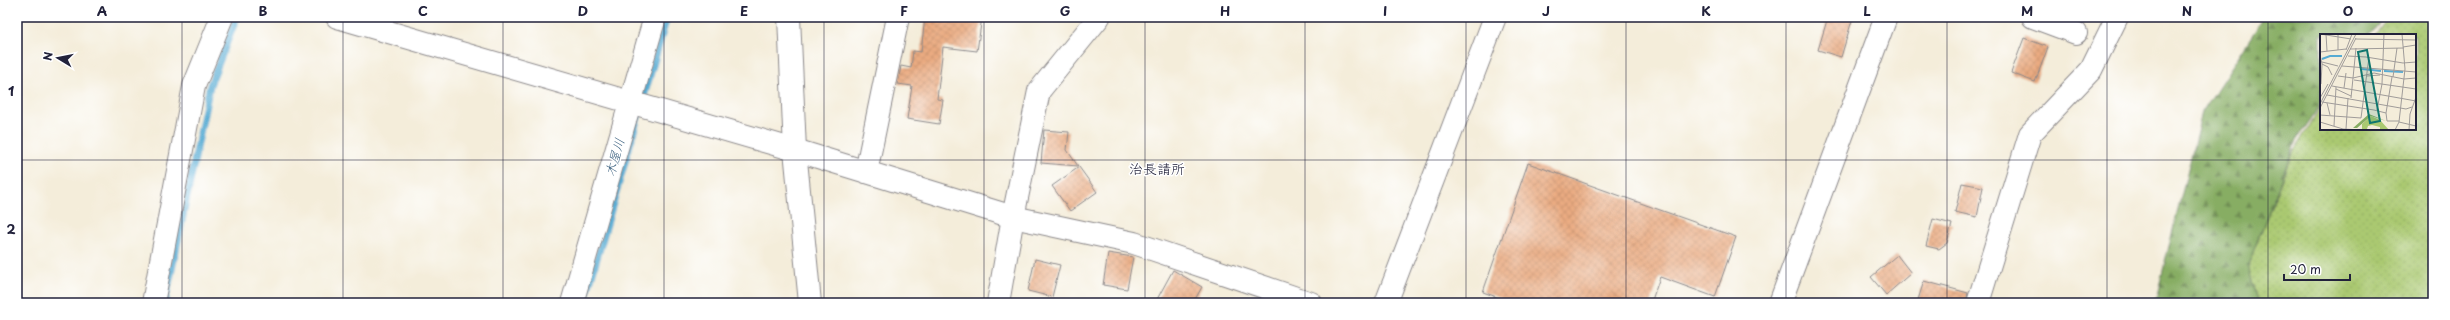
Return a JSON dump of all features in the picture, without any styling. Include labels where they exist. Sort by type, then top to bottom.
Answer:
[{"type":"street","points":[[153,303],[194,86],[222,17]]},
{"type":"street","points":[[337,17],[637,103],[1013,217],[1134,243],[1311,303]]},
{"type":"street","points":[[572,303],[637,103],[655,17]]},
{"type":"street","points":[[790,17],[795,150],[810,303]]},
{"type":"street","points":[[866,172],[898,17]]},
{"type":"street","points":[[998,303],[1013,217],[1039,91],[1099,17]]},
{"type":"street","points":[[1386,303],[1495,17]]},
{"type":"street","points":[[1780,303],[1886,17]]},
{"type":"street","points":[[2033,17],[2076,33]]},
{"type":"street","points":[[1978,303],[2030,134],[2091,70],[2117,17]]},
{"type":"green space","points":[[2264,17],[2385,17],[2370,34],[2320,34],[2320,105],[2296,141],[2248,265],[2257,303],[2155,303],[2202,112]]},
{"type":"green space","points":[[2388,17],[2433,17],[2433,303],[2257,303],[2248,265],[2291,156],[2320,108],[2320,130],[2416,130],[2416,34],[2375,34]]},
{"type":"building","points":[[925,17],[982,17],[977,51],[943,47],[937,99],[943,100],[939,124],[907,119],[912,86],[898,84],[901,66],[911,68],[913,51],[921,52]]},
{"type":"building","points":[[1828,17],[1853,17],[1841,57],[1818,50]]},
{"type":"building","points":[[2024,38],[2048,47],[2035,82],[2011,73]]},
{"type":"building","points":[[1044,130],[1069,132],[1067,150],[1078,166],[1041,163]]},
{"type":"building","points":[[1528,163],[1736,237],[1715,297],[1660,277],[1651,303],[1513,303],[1483,292]]},
{"type":"building","points":[[1079,167],[1097,192],[1070,211],[1052,186]]},
{"type":"building","points":[[1962,183],[1983,187],[1977,217],[1955,212]]},
{"type":"building","points":[[1933,219],[1952,224],[1947,243],[1939,249],[1926,246]]},
{"type":"building","points":[[1108,253],[1133,257],[1127,289],[1103,285]]},
{"type":"building","points":[[1897,255],[1911,273],[1886,295],[1871,277]]},
{"type":"building","points":[[1035,259],[1060,265],[1052,297],[1028,291]]},
{"type":"building","points":[[1173,270],[1202,287],[1193,303],[1155,303]]},
{"type":"building","points":[[1924,281],[1968,293],[1966,303],[1917,303]]},
{"type":"waterway","points":[[165,303],[210,85],[237,17]]},
{"type":"waterway","name":"木屋川","points":[[584,303],[667,17]]},
{"type":"district","name":"治長請所","points":[[1157,168]]}]
